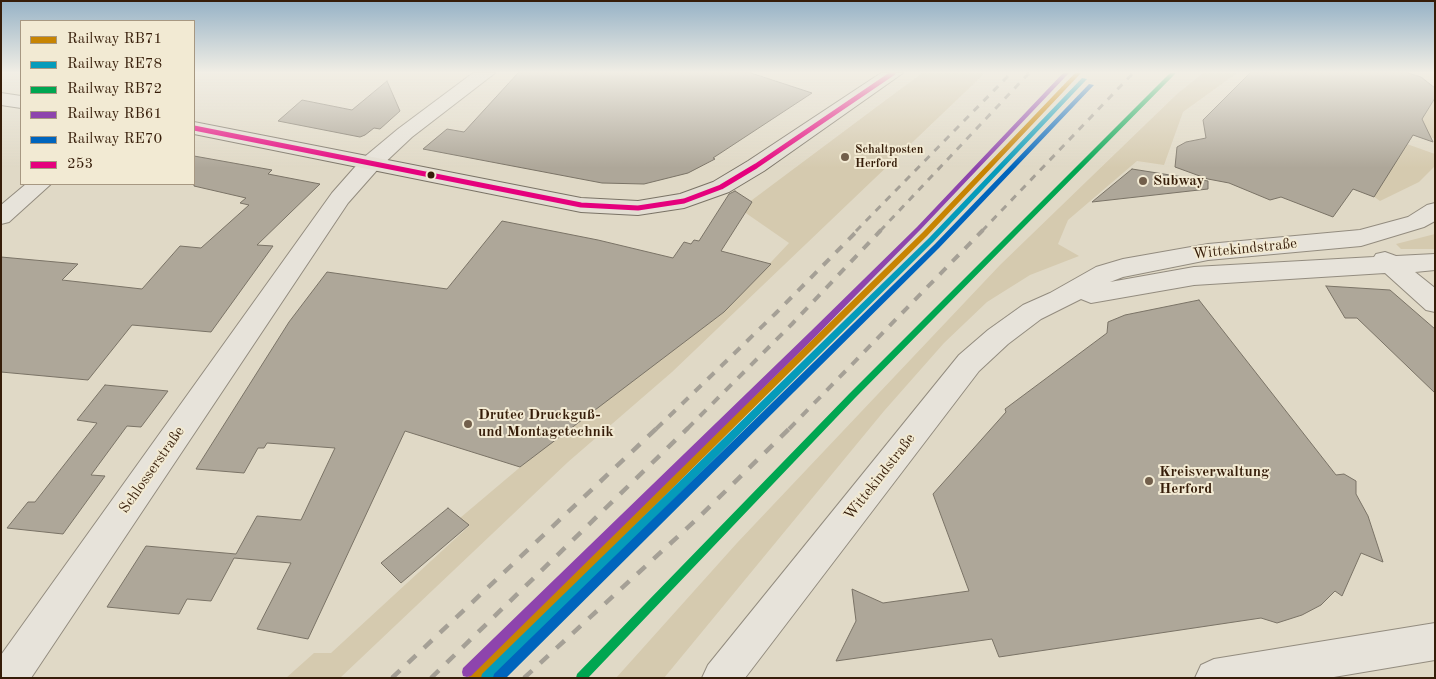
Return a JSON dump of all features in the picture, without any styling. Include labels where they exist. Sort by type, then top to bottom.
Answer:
[{"type":"main road","points":[[195,128],[581,206],[619,208],[664,205],[684,201],[721,187],[756,166],[846,105]]},
{"type":"street","name":"Schlosserstraße","points":[[8,678],[340,198],[370,164],[443,105]]},
{"type":"street","points":[[1,217],[39,185]]},
{"type":"street","name":"Wittekindstraße","points":[[721,678],[968,363],[998,337],[1032,312],[1059,300],[1105,273],[1157,260],[1208,252],[1361,238],[1416,222],[1435,210]]},
{"type":"street","points":[[1361,238],[1435,303]]},
{"type":"street","name":"Wittekindstraße","points":[[1059,300],[1194,276],[1435,262]]},
{"type":"street","points":[[1214,678],[1435,642]]},
{"type":"shaded area","points":[[880,105],[952,105],[672,372],[568,462],[340,678],[286,678],[314,653],[331,653],[469,526],[460,518],[544,447],[724,312],[789,243],[740,209]]},
{"type":"shaded area","points":[[1166,105],[1193,105],[1183,112],[1164,165],[1137,161],[1068,220],[1058,244],[1079,256],[1030,275],[987,302],[944,343],[884,411],[664,678],[616,678],[737,543],[1000,265]]},
{"type":"shaded area","points":[[1431,105],[1435,105],[1435,139],[1425,135],[1427,129],[1417,126]]},
{"type":"shaded area","points":[[1407,144],[1435,154],[1435,166],[1419,182],[1380,201],[1373,196]]},
{"type":"shaded area","points":[[1435,234],[1435,249],[1401,249],[1396,244]]},
{"type":"building","points":[[297,105],[325,105],[352,110],[358,105],[397,105],[400,111],[380,129],[374,128],[360,137],[278,121]]},
{"type":"building","points":[[489,105],[794,105],[713,158],[715,159],[688,173],[644,184],[602,183],[423,149],[447,129],[464,132]]},
{"type":"building","points":[[1218,105],[1431,105],[1422,119],[1433,142],[1413,135],[1374,197],[1353,189],[1333,217],[1281,197],[1270,200],[1229,183],[1208,179],[1175,167],[1177,147],[1186,142],[1206,138],[1203,120]]},
{"type":"building","points":[[195,156],[272,170],[268,174],[320,184],[257,245],[273,246],[211,332],[132,325],[88,380],[1,372],[1,257],[78,264],[62,280],[142,289],[180,246],[201,248],[249,205],[240,203],[246,198],[194,186]]},
{"type":"building","name":"Subway","points":[[1132,169],[1208,181],[1208,189],[1092,202]]},
{"type":"building","name":"Drutec Druckguß- und Montagetechnik","points":[[735,191],[752,202],[721,251],[771,264],[724,312],[520,467],[405,431],[308,639],[257,629],[291,563],[234,558],[211,601],[187,599],[179,614],[107,607],[146,546],[236,554],[257,516],[301,520],[335,448],[267,443],[264,448],[258,448],[244,473],[196,469],[289,322],[327,272],[447,289],[502,221],[598,240],[673,258],[684,242],[691,244],[694,240],[699,241],[729,194]]},
{"type":"building","points":[[1326,286],[1390,290],[1435,329],[1435,393],[1357,318],[1345,318]]},
{"type":"building","name":"Kreisverwaltung Herford","points":[[1199,300],[1336,475],[1344,474],[1356,481],[1356,494],[1368,516],[1383,562],[1361,553],[1342,596],[1335,591],[1321,605],[1302,615],[1277,623],[1261,618],[999,657],[992,639],[836,661],[856,621],[852,589],[883,603],[969,591],[933,494],[1006,412],[1005,409],[1107,333],[1108,322],[1125,315]]},
{"type":"building","points":[[105,385],[168,391],[141,427],[127,426],[91,475],[105,476],[63,534],[7,528],[28,502],[35,502],[97,423],[77,420]]},
{"type":"building","points":[[448,508],[469,525],[401,583],[381,563]]},
{"type":"railway","points":[[856,231],[980,105]]},
{"type":"railway","points":[[880,231],[999,105]]},
{"type":"railway","points":[[982,231],[1103,105]]},
{"type":"railway","points":[[656,429],[775,314],[858,230]]},
{"type":"railway","points":[[688,428],[792,324],[881,230]]},
{"type":"railway","points":[[789,429],[983,230]]},
{"type":"railway","points":[[392,678],[657,428]]},
{"type":"railway","points":[[431,678],[688,428]]},
{"type":"railway","points":[[524,678],[698,518],[789,429]]},
{"type":"rail line","name":"RB61","points":[[467,672],[814,333],[919,228],[1036,105]]},
{"type":"rail line","name":"RB71","points":[[473,678],[925,234],[1048,105]]},
{"type":"rail line","name":"RE78","points":[[486,678],[931,240],[1060,105]]},
{"type":"rail line","name":"RE70","points":[[498,678],[937,246],[1072,105]]},
{"type":"rail line","name":"RB72","points":[[581,678],[852,396],[1142,105]]},
{"type":"transit line","name":"253","points":[[195,128],[581,205],[638,208],[684,201],[721,187],[756,166],[846,105]]},
{"type":"place","name":"Schaltposten Herford","points":[[845,157]]},
{"type":"place","name":"Subway","points":[[1143,181]]},
{"type":"place","name":"Drutec Druckguß- und Montagetechnik","points":[[468,424]]},
{"type":"place","name":"Kreisverwaltung Herford","points":[[1149,481]]}]
